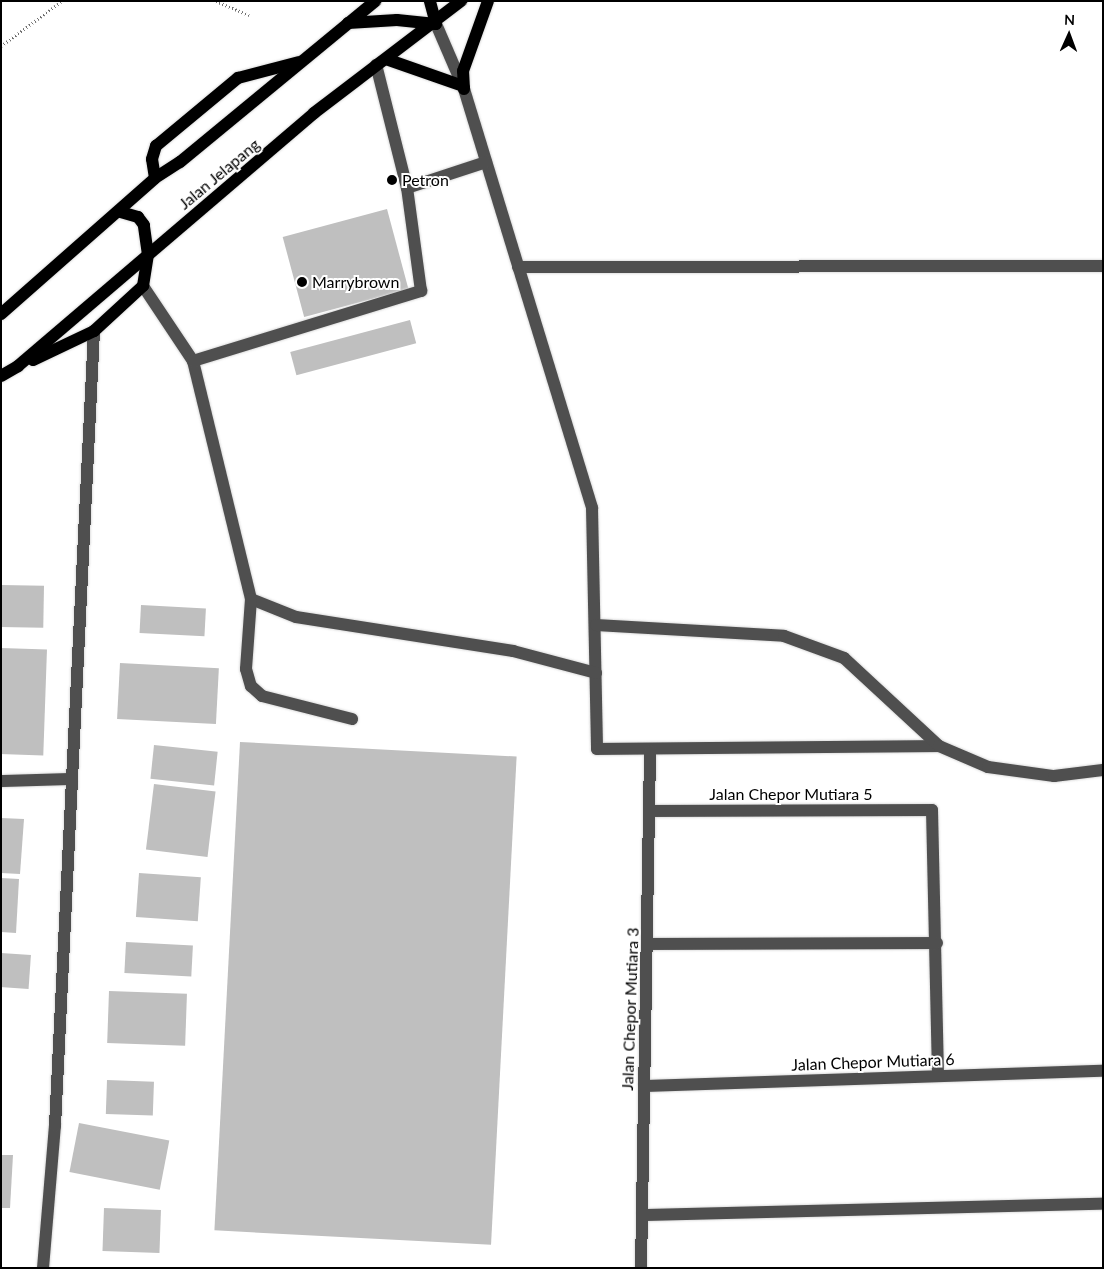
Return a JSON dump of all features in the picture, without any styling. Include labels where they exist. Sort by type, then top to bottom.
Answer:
[{"type":"main road","points":[[1,314],[120,212],[155,178],[375,1]]},
{"type":"main road","points":[[348,23],[397,20],[436,24],[430,1]]},
{"type":"main road","name":"Jalan Jelapang","points":[[1,376],[18,366],[148,254],[381,62],[436,24],[461,1]]},
{"type":"main road","points":[[381,62],[463,87],[463,71],[488,1]]},
{"type":"main road","points":[[155,178],[152,159],[156,146],[238,78],[301,62]]},
{"type":"main road","points":[[18,366],[94,331],[143,286],[148,254],[144,225],[138,217],[120,212]]},
{"type":"street","points":[[436,24],[463,87],[592,508],[596,625],[596,749],[650,751],[939,746]]},
{"type":"street","points":[[193,361],[421,291],[407,188],[381,62]]},
{"type":"street","points":[[407,188],[486,162]]},
{"type":"street","points":[[518,267],[1103,266]]},
{"type":"street","points":[[143,286],[193,361],[251,599],[246,669],[251,686],[262,696],[352,719]]},
{"type":"street","points":[[43,1268],[55,1126],[94,331]]},
{"type":"street","points":[[251,599],[296,616],[513,651],[596,673]]},
{"type":"street","points":[[596,625],[784,636],[844,658],[939,746],[988,767],[1054,776],[1103,770]]},
{"type":"street","name":"Jalan Chepor Mutiara 3","points":[[641,1268],[650,751]]},
{"type":"street","points":[[1,781],[72,780]]},
{"type":"street","name":"Jalan Chepor Mutiara 5","points":[[650,811],[932,810],[937,943]]},
{"type":"street","points":[[648,944],[937,943],[938,1076]]},
{"type":"street","name":"Jalan Chepor Mutiara 6","points":[[644,1086],[1103,1071]]},
{"type":"street","points":[[642,1216],[1103,1204]]},
{"type":"path","points":[[1,46],[62,1]]},
{"type":"path","points":[[216,1],[249,15]]},
{"type":"building","points":[[387,209],[408,289],[304,317],[283,237]]},
{"type":"building","points":[[410,320],[416,343],[296,375],[290,352]]},
{"type":"building","points":[[1,585],[44,586],[43,628],[1,627]]},
{"type":"building","points":[[141,605],[206,608],[204,636],[140,633]]},
{"type":"building","points":[[1,648],[47,650],[43,756],[1,754]]},
{"type":"building","points":[[120,663],[219,668],[216,724],[117,719]]},
{"type":"building","points":[[240,742],[517,756],[491,1245],[214,1230]]},
{"type":"building","points":[[154,745],[218,752],[214,786],[150,779]]},
{"type":"building","points":[[154,784],[216,792],[207,857],[146,850]]},
{"type":"building","points":[[1,818],[24,819],[20,874],[1,873]]},
{"type":"building","points":[[139,873],[201,877],[198,921],[136,917]]},
{"type":"building","points":[[1,878],[19,879],[16,933],[1,932]]},
{"type":"building","points":[[126,942],[193,946],[191,976],[124,973]]},
{"type":"building","points":[[1,953],[31,955],[29,989],[1,987]]},
{"type":"building","points":[[109,991],[187,994],[185,1046],[107,1043]]},
{"type":"building","points":[[107,1080],[154,1082],[153,1116],[106,1114]]},
{"type":"building","points":[[79,1123],[169,1141],[160,1190],[69,1172]]},
{"type":"building","points":[[1,1155],[13,1155],[10,1208],[1,1208]]},
{"type":"building","points":[[104,1208],[161,1210],[159,1253],[102,1251]]},
{"type":"place","name":"Petron","points":[[392,180]]},
{"type":"place","name":"Marrybrown","points":[[302,282]]}]
